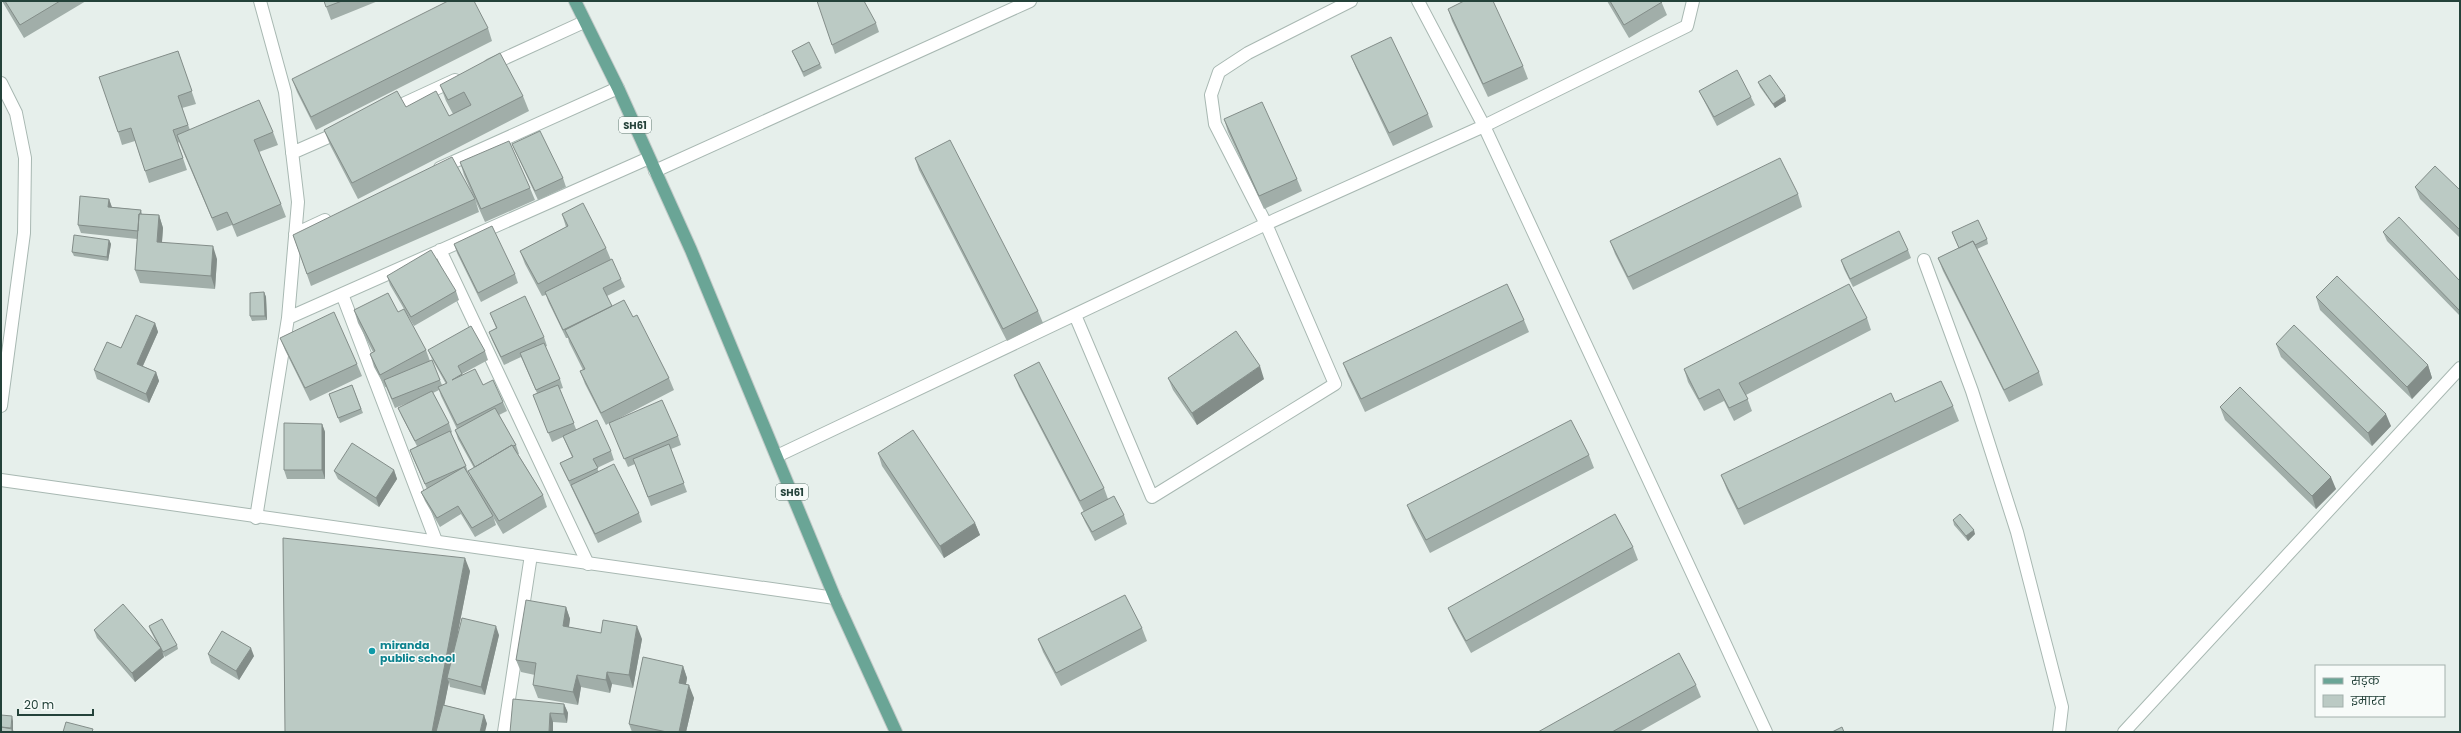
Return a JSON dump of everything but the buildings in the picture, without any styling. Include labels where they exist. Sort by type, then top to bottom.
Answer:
[{"type":"main road","name":"SH61","points":[[575,1],[584,22],[618,88],[691,250],[836,598],[896,732]]},
{"type":"street","points":[[256,518],[288,318],[298,202],[284,92],[260,1]]},
{"type":"street","points":[[655,171],[1030,1]]},
{"type":"street","points":[[1074,314],[1152,496],[1335,384],[1266,224],[1215,124],[1211,95],[1219,72],[1248,53],[1351,1]]},
{"type":"street","points":[[1418,1],[1484,126],[1766,732]]},
{"type":"street","points":[[777,456],[1266,224],[1484,126],[1687,26],[1693,1]]},
{"type":"street","points":[[477,70],[584,22]]},
{"type":"street","points":[[377,115],[463,77]]},
{"type":"street","points":[[1,83],[16,113],[24,158],[24,232],[1,406]]},
{"type":"street","points":[[431,172],[618,88]]},
{"type":"street","points":[[292,153],[356,125]]},
{"type":"street","points":[[288,318],[649,158]]},
{"type":"street","points":[[295,234],[338,214]]},
{"type":"street","points":[[440,250],[588,564]]},
{"type":"street","points":[[1924,260],[1972,390],[2017,532],[2062,707],[2059,732]]},
{"type":"street","points":[[342,294],[436,541]]},
{"type":"street","points":[[2124,732],[2460,368]]},
{"type":"street","points":[[1,480],[256,518],[436,541],[588,564],[836,598]]},
{"type":"street","points":[[504,732],[531,555]]},
{"type":"place","name":"miranda public school","points":[[372,651]]}]
